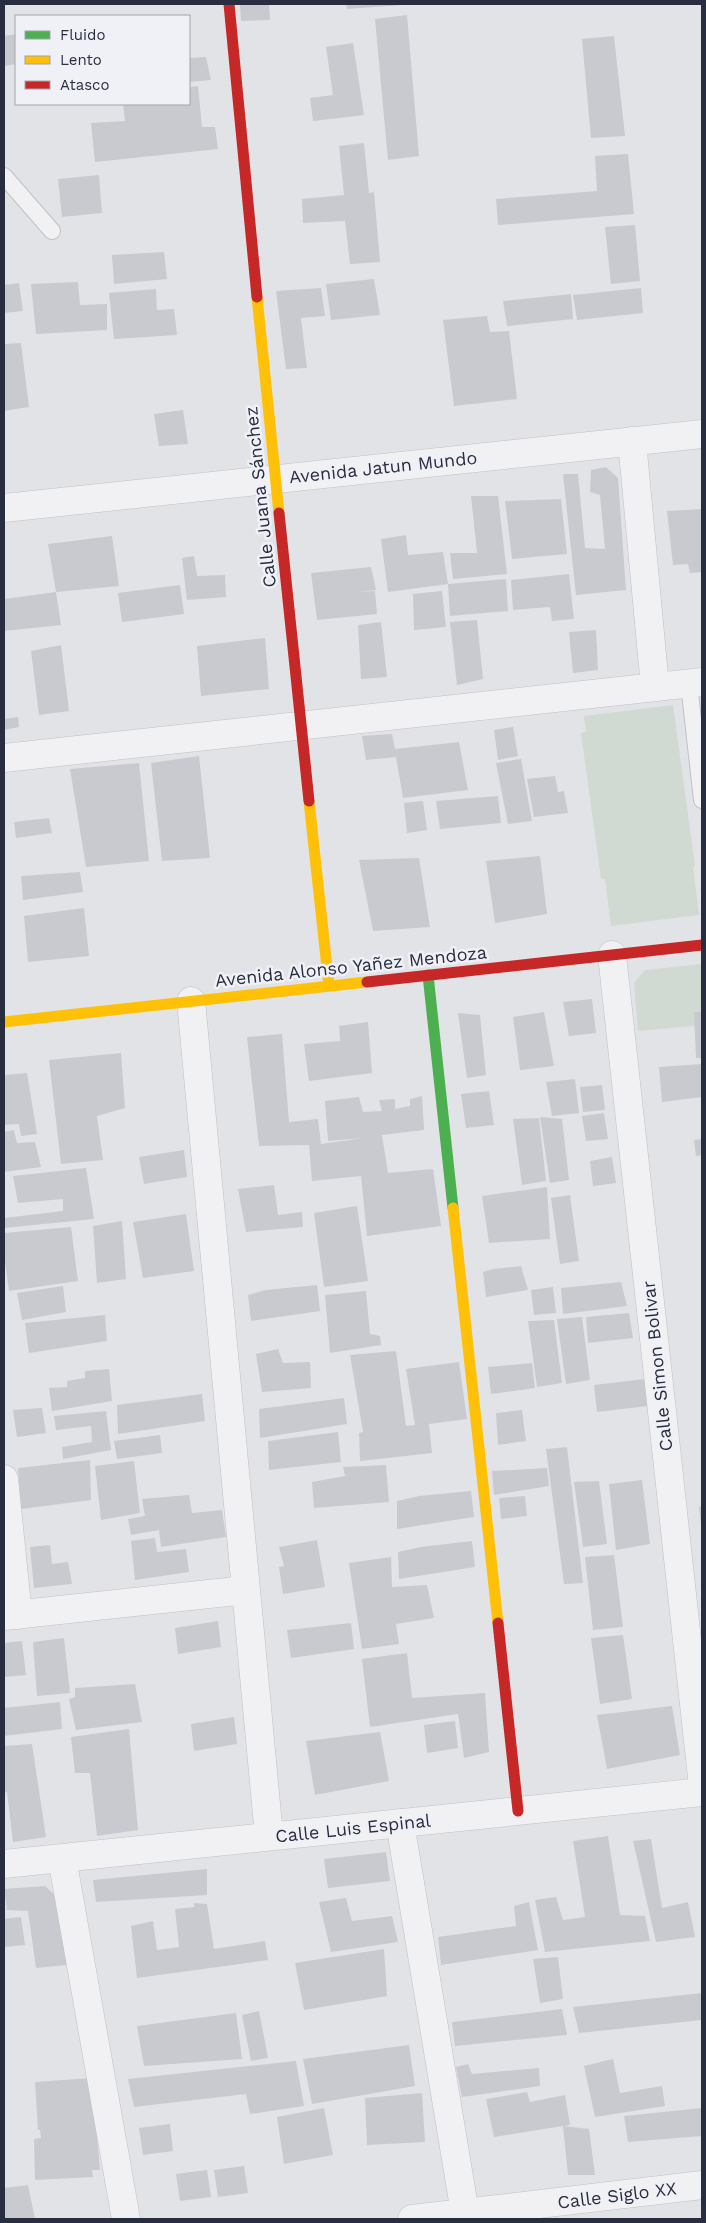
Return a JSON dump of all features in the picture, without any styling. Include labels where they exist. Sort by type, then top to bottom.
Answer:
[{"type":"street","name":"Calle Juana Sánchez","points":[[229,4],[275,479],[329,986]]},
{"type":"street","name":"Avenida Jatun Mundo","points":[[4,508],[702,434]]},
{"type":"street","points":[[632,441],[656,687]]},
{"type":"street","points":[[4,758],[695,683]]},
{"type":"street","name":"Avenida Alonso Yañez Mendoza","points":[[4,1022],[702,945]]},
{"type":"street","name":"Calle Simon Bolivar","points":[[612,955],[699,1720],[702,1777]]},
{"type":"street","points":[[428,975],[518,1811]]},
{"type":"street","points":[[191,1001],[269,1836]]},
{"type":"street","points":[[4,1479],[11,1616],[246,1590]]},
{"type":"street","name":"Calle Luis Espinal","points":[[4,1864],[702,1792]]},
{"type":"street","points":[[400,1823],[465,2216]]},
{"type":"street","points":[[62,1858],[126,2219]]},
{"type":"street","name":"Calle Siglo XX","points":[[412,2219],[465,2216],[702,2185]]},
{"type":"lane","points":[[4,176],[52,231]]},
{"type":"lane","points":[[695,683],[702,800]]},
{"type":"shaded area","points":[[673,705],[695,866],[693,867],[699,915],[611,926],[605,879],[601,879],[581,733],[586,732],[584,716]]},
{"type":"shaded area","points":[[702,964],[702,1025],[638,1031],[634,983],[645,970]]},
{"type":"building","points":[[240,4],[269,4],[270,20],[241,21]]},
{"type":"building","points":[[346,4],[402,4],[402,5],[347,9]]},
{"type":"building","points":[[407,15],[419,156],[388,160],[375,19]]},
{"type":"building","points":[[15,34],[15,64],[4,66],[4,36]]},
{"type":"building","points":[[614,36],[625,136],[591,138],[582,39]]},
{"type":"building","points":[[353,43],[364,115],[313,121],[310,98],[333,95],[326,47]]},
{"type":"building","points":[[206,57],[211,80],[190,82],[190,58]]},
{"type":"building","points":[[198,86],[202,127],[215,127],[218,149],[95,162],[91,123],[125,121],[123,105],[190,105],[190,87]]},
{"type":"building","points":[[364,143],[369,193],[374,192],[380,262],[350,264],[345,221],[303,223],[302,199],[344,195],[339,146]]},
{"type":"building","points":[[628,154],[634,214],[498,225],[496,199],[597,191],[595,156]]},
{"type":"building","points":[[99,175],[102,213],[62,217],[58,179]]},
{"type":"building","points":[[635,225],[640,281],[611,284],[605,227]]},
{"type":"building","points":[[164,252],[167,279],[114,284],[112,255]]},
{"type":"building","points":[[374,279],[380,315],[331,320],[326,284]]},
{"type":"building","points":[[78,282],[80,305],[107,304],[107,330],[36,334],[31,284]]},
{"type":"building","points":[[19,283],[23,311],[4,313],[4,285]]},
{"type":"building","points":[[321,288],[325,316],[301,318],[307,368],[286,369],[276,291]]},
{"type":"building","points":[[641,288],[643,313],[577,320],[573,295]]},
{"type":"building","points":[[156,289],[157,310],[174,309],[177,335],[114,339],[109,293]]},
{"type":"building","points":[[571,294],[573,319],[507,326],[503,301]]},
{"type":"building","points":[[487,316],[490,332],[509,331],[517,399],[454,406],[443,320]]},
{"type":"building","points":[[21,343],[29,407],[4,411],[4,344]]},
{"type":"building","points":[[183,410],[188,444],[159,446],[154,414]]},
{"type":"building","points":[[606,467],[618,478],[626,590],[576,595],[563,474],[578,474],[585,548],[605,549],[600,495],[590,492],[591,470]]},
{"type":"building","points":[[471,496],[498,496],[507,574],[453,579],[450,553],[477,553]]},
{"type":"building","points":[[561,499],[567,554],[512,559],[505,501]]},
{"type":"building","points":[[702,509],[702,572],[690,573],[688,564],[673,565],[667,511]]},
{"type":"building","points":[[406,535],[408,555],[443,552],[448,584],[388,592],[381,539]]},
{"type":"building","points":[[112,536],[119,586],[56,592],[48,544]]},
{"type":"building","points":[[194,556],[197,576],[225,575],[226,597],[187,600],[182,558]]},
{"type":"building","points":[[371,567],[376,590],[359,592],[375,591],[377,614],[317,620],[311,573]]},
{"type":"building","points":[[569,574],[574,619],[552,621],[550,607],[513,610],[511,580]]},
{"type":"building","points":[[506,579],[508,611],[450,616],[448,584]]},
{"type":"building","points":[[180,585],[184,614],[122,622],[118,593]]},
{"type":"building","points":[[442,591],[446,627],[414,630],[413,594]]},
{"type":"building","points":[[56,592],[61,625],[4,631],[4,599]]},
{"type":"building","points":[[477,620],[483,679],[457,685],[450,622]]},
{"type":"building","points":[[381,622],[387,677],[361,679],[358,625]]},
{"type":"building","points":[[596,630],[598,670],[573,673],[569,632]]},
{"type":"building","points":[[265,638],[269,689],[201,696],[197,646]]},
{"type":"building","points":[[61,645],[69,711],[39,715],[31,651]]},
{"type":"building","points":[[18,717],[19,727],[4,730],[4,719]]},
{"type":"building","points":[[513,727],[518,756],[498,760],[494,730]]},
{"type":"building","points":[[392,734],[395,749],[459,742],[468,790],[403,798],[396,757],[366,760],[362,736]]},
{"type":"building","points":[[199,756],[210,858],[162,861],[151,763]]},
{"type":"building","points":[[521,759],[532,821],[508,824],[496,763]]},
{"type":"building","points":[[139,763],[149,861],[86,867],[70,769]]},
{"type":"building","points":[[555,776],[558,792],[564,791],[568,813],[534,817],[527,779]]},
{"type":"building","points":[[498,796],[501,823],[440,829],[436,801]]},
{"type":"building","points":[[423,801],[427,830],[407,833],[404,803]]},
{"type":"building","points":[[49,818],[52,833],[16,838],[14,822]]},
{"type":"building","points":[[540,856],[547,914],[495,923],[486,861]]},
{"type":"building","points":[[419,858],[430,927],[373,931],[359,860]]},
{"type":"building","points":[[80,872],[83,892],[23,900],[21,876]]},
{"type":"building","points":[[84,908],[89,956],[28,962],[24,916]]},
{"type":"building","points":[[592,999],[596,1033],[569,1036],[563,1002]]},
{"type":"building","points":[[544,1012],[554,1066],[520,1070],[513,1017]]},
{"type":"building","points":[[694,1012],[702,1012],[702,1058],[696,1058]]},
{"type":"building","points":[[458,1013],[480,1015],[486,1075],[467,1078]]},
{"type":"building","points":[[368,1022],[372,1073],[309,1081],[304,1044],[340,1041],[339,1026]]},
{"type":"building","points":[[282,1034],[289,1122],[318,1119],[321,1144],[363,1138],[328,1141],[325,1101],[359,1097],[363,1112],[382,1111],[379,1100],[395,1099],[395,1109],[410,1106],[410,1099],[422,1096],[424,1130],[382,1135],[388,1173],[433,1169],[441,1226],[367,1236],[361,1176],[312,1181],[309,1145],[259,1146],[247,1037]]},
{"type":"building","points":[[121,1053],[125,1108],[97,1116],[103,1160],[61,1164],[49,1060]]},
{"type":"building","points":[[702,1064],[702,1097],[662,1102],[659,1067]]},
{"type":"building","points":[[27,1073],[37,1134],[21,1136],[19,1124],[4,1125],[4,1075]]},
{"type":"building","points":[[575,1079],[579,1113],[552,1116],[546,1082]]},
{"type":"building","points":[[602,1085],[605,1110],[583,1112],[580,1087]]},
{"type":"building","points":[[489,1091],[494,1125],[466,1128],[461,1094]]},
{"type":"building","points":[[604,1113],[608,1139],[586,1141],[582,1116]]},
{"type":"building","points":[[540,1117],[562,1119],[569,1180],[550,1183]]},
{"type":"building","points":[[539,1118],[546,1181],[522,1185],[513,1119]]},
{"type":"building","points":[[14,1130],[17,1143],[35,1142],[41,1167],[4,1172],[4,1132]]},
{"type":"building","points":[[702,1139],[702,1155],[696,1156],[694,1140]]},
{"type":"building","points":[[184,1150],[187,1177],[144,1184],[139,1157]]},
{"type":"building","points":[[612,1157],[616,1183],[593,1186],[590,1161]]},
{"type":"building","points":[[86,1168],[94,1219],[4,1228],[4,1218],[63,1211],[63,1199],[18,1203],[13,1176]]},
{"type":"building","points":[[274,1185],[278,1215],[302,1212],[303,1227],[246,1232],[238,1189]]},
{"type":"building","points":[[547,1187],[550,1239],[489,1243],[482,1196]]},
{"type":"building","points":[[570,1195],[579,1261],[560,1264],[551,1198]]},
{"type":"building","points":[[357,1206],[368,1281],[324,1287],[314,1213]]},
{"type":"building","points":[[186,1214],[194,1271],[143,1278],[133,1222]]},
{"type":"building","points":[[122,1221],[126,1279],[97,1283],[93,1226]]},
{"type":"building","points":[[71,1227],[78,1281],[9,1291],[4,1255],[4,1233]]},
{"type":"building","points":[[521,1266],[528,1290],[486,1297],[483,1272]]},
{"type":"building","points":[[621,1282],[627,1306],[563,1314],[561,1288]]},
{"type":"building","points":[[317,1285],[320,1311],[251,1321],[248,1295],[266,1290]]},
{"type":"building","points":[[63,1286],[66,1312],[22,1320],[17,1293]]},
{"type":"building","points":[[553,1287],[556,1313],[534,1315],[531,1290]]},
{"type":"building","points":[[366,1291],[370,1334],[380,1336],[381,1345],[330,1353],[325,1295]]},
{"type":"building","points":[[629,1313],[633,1338],[588,1343],[586,1317]]},
{"type":"building","points":[[105,1315],[107,1341],[29,1353],[25,1323]]},
{"type":"building","points":[[582,1317],[590,1380],[566,1384],[557,1319]]},
{"type":"building","points":[[554,1320],[562,1383],[537,1387],[528,1321]]},
{"type":"building","points":[[278,1349],[283,1363],[310,1362],[311,1388],[262,1392],[256,1354]]},
{"type":"building","points":[[396,1351],[406,1426],[415,1425],[406,1369],[459,1362],[467,1419],[429,1424],[432,1453],[360,1461],[359,1433],[363,1432],[350,1355]]},
{"type":"building","points":[[532,1363],[535,1388],[491,1394],[488,1367]]},
{"type":"building","points":[[109,1369],[112,1401],[52,1411],[49,1388],[67,1387],[67,1381],[85,1378],[85,1371]]},
{"type":"building","points":[[645,1379],[648,1406],[597,1412],[594,1385]]},
{"type":"building","points":[[202,1394],[205,1421],[118,1434],[117,1405]]},
{"type":"building","points":[[344,1398],[347,1424],[260,1438],[259,1409]]},
{"type":"building","points":[[42,1408],[46,1433],[17,1437],[13,1410]]},
{"type":"building","points":[[522,1410],[526,1441],[498,1445],[496,1413]]},
{"type":"building","points":[[106,1411],[111,1450],[63,1459],[62,1447],[92,1442],[91,1426],[56,1430],[54,1416]]},
{"type":"building","points":[[338,1432],[341,1462],[269,1470],[268,1441]]},
{"type":"building","points":[[160,1435],[162,1453],[117,1459],[114,1441]]},
{"type":"building","points":[[567,1447],[583,1583],[564,1584],[546,1449]]},
{"type":"building","points":[[90,1460],[91,1500],[21,1509],[18,1468]]},
{"type":"building","points":[[134,1461],[140,1513],[101,1520],[95,1466]]},
{"type":"building","points":[[386,1465],[389,1502],[314,1508],[312,1482],[345,1476],[343,1467]]},
{"type":"building","points":[[547,1468],[549,1486],[494,1495],[492,1471]]},
{"type":"building","points":[[642,1480],[650,1544],[616,1550],[609,1484]]},
{"type":"building","points":[[599,1481],[607,1544],[583,1547],[574,1482]]},
{"type":"building","points":[[471,1491],[474,1517],[397,1529],[397,1501],[419,1496]]},
{"type":"building","points":[[189,1495],[192,1513],[222,1510],[226,1537],[161,1547],[159,1530],[131,1535],[128,1519],[145,1516],[142,1499]]},
{"type":"building","points":[[525,1496],[527,1516],[501,1519],[499,1498]]},
{"type":"building","points":[[702,1506],[702,1524],[701,1524],[699,1507]]},
{"type":"building","points":[[155,1538],[157,1552],[186,1549],[189,1572],[135,1580],[131,1541]]},
{"type":"building","points":[[317,1540],[325,1587],[283,1594],[279,1567],[284,1566],[279,1547]]},
{"type":"building","points":[[472,1541],[475,1567],[399,1579],[398,1552],[421,1547]]},
{"type":"building","points":[[50,1545],[52,1564],[68,1562],[72,1584],[34,1588],[30,1547]]},
{"type":"building","points":[[614,1555],[623,1627],[593,1630],[585,1557]]},
{"type":"building","points":[[391,1557],[392,1587],[427,1585],[434,1618],[396,1624],[399,1644],[362,1649],[349,1563]]},
{"type":"building","points":[[218,1621],[221,1647],[178,1654],[175,1628]]},
{"type":"building","points":[[351,1623],[354,1649],[291,1658],[287,1630]]},
{"type":"building","points":[[623,1635],[632,1699],[600,1704],[591,1638]]},
{"type":"building","points":[[64,1638],[70,1693],[37,1696],[33,1642]]},
{"type":"building","points":[[22,1641],[26,1675],[4,1677],[4,1643]]},
{"type":"building","points":[[407,1653],[412,1698],[485,1693],[489,1752],[464,1758],[458,1714],[370,1727],[362,1659]]},
{"type":"building","points":[[135,1684],[142,1722],[76,1730],[69,1699],[75,1697],[75,1688]]},
{"type":"building","points":[[60,1702],[62,1729],[4,1736],[4,1708]]},
{"type":"building","points":[[672,1706],[680,1755],[607,1769],[597,1715]]},
{"type":"building","points":[[234,1717],[237,1744],[194,1751],[191,1724]]},
{"type":"building","points":[[455,1721],[458,1748],[427,1753],[424,1725]]},
{"type":"building","points":[[129,1729],[138,1830],[97,1836],[90,1773],[75,1773],[71,1737]]},
{"type":"building","points":[[380,1732],[389,1781],[315,1795],[306,1741]]},
{"type":"building","points":[[32,1744],[46,1837],[13,1842],[7,1792],[4,1793],[4,1746]]},
{"type":"building","points":[[608,1836],[620,1915],[645,1916],[650,1941],[545,1952],[535,1900],[556,1897],[563,1920],[585,1917],[573,1841]]},
{"type":"building","points":[[651,1839],[662,1908],[688,1902],[695,1937],[656,1942],[633,1841]]},
{"type":"building","points":[[386,1852],[390,1881],[328,1888],[324,1859]]},
{"type":"building","points":[[207,1869],[207,1895],[96,1902],[93,1880]]},
{"type":"building","points":[[45,1886],[57,1897],[67,1965],[36,1968],[28,1911],[7,1910],[4,1889]]},
{"type":"building","points":[[346,1898],[352,1921],[392,1916],[398,1942],[331,1952],[319,1902]]},
{"type":"building","points":[[529,1902],[538,1950],[441,1965],[438,1937],[516,1926],[514,1906]]},
{"type":"building","points":[[194,1903],[207,1904],[214,1949],[265,1941],[268,1960],[137,1978],[131,1926],[153,1921],[157,1950],[179,1947],[175,1909],[194,1907]]},
{"type":"building","points":[[21,1917],[25,1945],[4,1947],[4,1919]]},
{"type":"building","points":[[384,1949],[387,1996],[304,2010],[295,1963]]},
{"type":"building","points":[[558,1957],[563,1999],[540,2003],[533,1959]]},
{"type":"building","points":[[702,1993],[702,2020],[579,2033],[573,2007]]},
{"type":"building","points":[[562,2009],[567,2035],[455,2046],[452,2022]]},
{"type":"building","points":[[259,2011],[268,2058],[251,2061],[242,2015]]},
{"type":"building","points":[[236,2013],[242,2059],[144,2066],[137,2026]]},
{"type":"building","points":[[409,2045],[415,2086],[312,2104],[303,2059]]},
{"type":"building","points":[[613,2059],[620,2093],[662,2086],[665,2106],[595,2117],[584,2066]]},
{"type":"building","points":[[296,2061],[304,2106],[250,2114],[246,2094],[134,2107],[128,2079]]},
{"type":"building","points":[[468,2064],[472,2074],[539,2068],[540,2086],[462,2097],[456,2067]]},
{"type":"building","points":[[92,2078],[100,2170],[92,2170],[93,2177],[35,2180],[34,2139],[41,2138],[40,2130],[38,2130],[35,2082]]},
{"type":"building","points":[[527,2092],[530,2102],[565,2095],[570,2125],[494,2137],[486,2099]]},
{"type":"building","points":[[422,2093],[425,2142],[367,2145],[365,2098]]},
{"type":"building","points":[[324,2108],[333,2155],[284,2164],[277,2117]]},
{"type":"building","points":[[702,2108],[702,2136],[628,2142],[624,2116]]},
{"type":"building","points":[[170,2124],[173,2151],[143,2155],[139,2128]]},
{"type":"building","points":[[563,2126],[589,2129],[595,2175],[568,2175]]},
{"type":"building","points":[[244,2166],[248,2193],[218,2197],[214,2170]]},
{"type":"building","points":[[207,2170],[211,2197],[180,2201],[176,2174]]},
{"type":"building","points":[[28,2185],[35,2219],[4,2219],[4,2188]]},
{"type":"traffic: fast","points":[[428,975],[453,1208]]},
{"type":"traffic: slow","points":[[257,297],[279,513]]},
{"type":"traffic: slow","points":[[309,801],[329,986]]},
{"type":"traffic: slow","points":[[4,1022],[367,982]]},
{"type":"traffic: slow","points":[[453,1208],[498,1623]]},
{"type":"traffic: jam","points":[[229,4],[257,297]]},
{"type":"traffic: jam","points":[[279,513],[309,801]]},
{"type":"traffic: jam","points":[[367,982],[702,945]]},
{"type":"traffic: jam","points":[[498,1623],[518,1811]]}]
